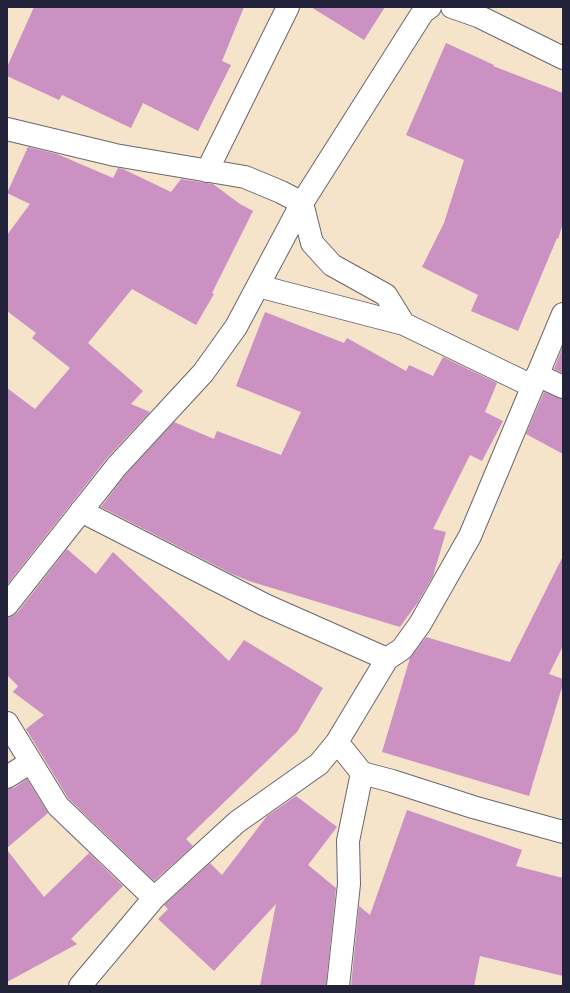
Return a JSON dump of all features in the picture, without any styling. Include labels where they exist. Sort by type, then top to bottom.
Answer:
[{"type":"street","points":[[207,171],[288,7]]},
{"type":"street","points":[[7,605],[117,466],[203,373],[236,327],[302,203],[424,12],[430,7]]},
{"type":"street","points":[[452,7],[478,16],[563,58]]},
{"type":"street","points":[[7,129],[115,155],[245,177],[282,192],[302,203],[312,242],[332,264],[386,295],[404,324]]},
{"type":"street","points":[[258,286],[404,324],[535,381],[563,387]]},
{"type":"street","points":[[80,986],[154,898],[237,822],[319,764],[337,742],[387,659],[402,649],[420,624],[470,536],[563,314]]},
{"type":"street","points":[[81,511],[265,606],[387,659]]},
{"type":"street","points":[[7,723],[58,806],[154,898]]},
{"type":"street","points":[[337,742],[362,773],[473,807],[563,832]]},
{"type":"street","points":[[7,777],[31,762]]},
{"type":"street","points":[[338,986],[349,884],[348,841],[362,773]]},
{"type":"building","points":[[34,7],[244,7],[222,61],[231,65],[198,131],[143,103],[131,128],[62,95],[59,100],[7,76],[7,67]]},
{"type":"building","points":[[311,7],[385,7],[364,40]]},
{"type":"building","points":[[446,43],[494,65],[493,66],[563,93],[563,223],[558,239],[557,238],[518,331],[471,311],[478,295],[422,267],[444,223],[464,160],[406,135]]},
{"type":"building","points":[[28,147],[57,154],[113,178],[118,168],[123,169],[171,192],[181,179],[213,184],[240,204],[253,211],[212,293],[214,294],[196,325],[132,289],[88,343],[143,391],[131,404],[150,412],[107,458],[7,585],[7,388],[35,409],[70,368],[32,338],[36,333],[7,311],[7,235],[30,204],[7,193]]},
{"type":"building","points":[[265,312],[344,343],[347,338],[406,371],[409,365],[433,376],[443,357],[497,383],[485,412],[503,421],[482,461],[470,455],[433,529],[446,532],[433,576],[418,602],[400,627],[249,581],[232,574],[101,507],[126,474],[174,422],[214,439],[217,431],[281,455],[301,412],[236,386]]},
{"type":"building","points":[[563,346],[563,373],[554,369]]},
{"type":"building","points":[[544,392],[563,399],[563,454],[526,434]]},
{"type":"building","points":[[67,549],[96,574],[113,552],[229,661],[244,640],[323,688],[297,732],[186,839],[193,846],[154,881],[68,798],[26,729],[44,715],[13,692],[18,686],[7,675],[7,617],[17,613]]},
{"type":"building","points":[[563,556],[563,646],[549,674],[563,679],[563,684],[529,796],[382,752],[410,658],[426,637],[510,662]]},
{"type":"building","points":[[27,779],[48,813],[7,848],[7,789],[14,788]]},
{"type":"building","points":[[296,796],[337,827],[308,865],[336,888],[326,986],[260,986],[276,904],[214,971],[158,919],[168,909],[164,905],[210,863],[222,875],[267,816]]},
{"type":"building","points":[[407,810],[522,850],[516,866],[563,878],[563,976],[480,956],[474,986],[351,986],[359,906],[370,915]]},
{"type":"building","points":[[7,850],[44,897],[89,853],[123,886],[71,939],[77,944],[7,982]]}]
